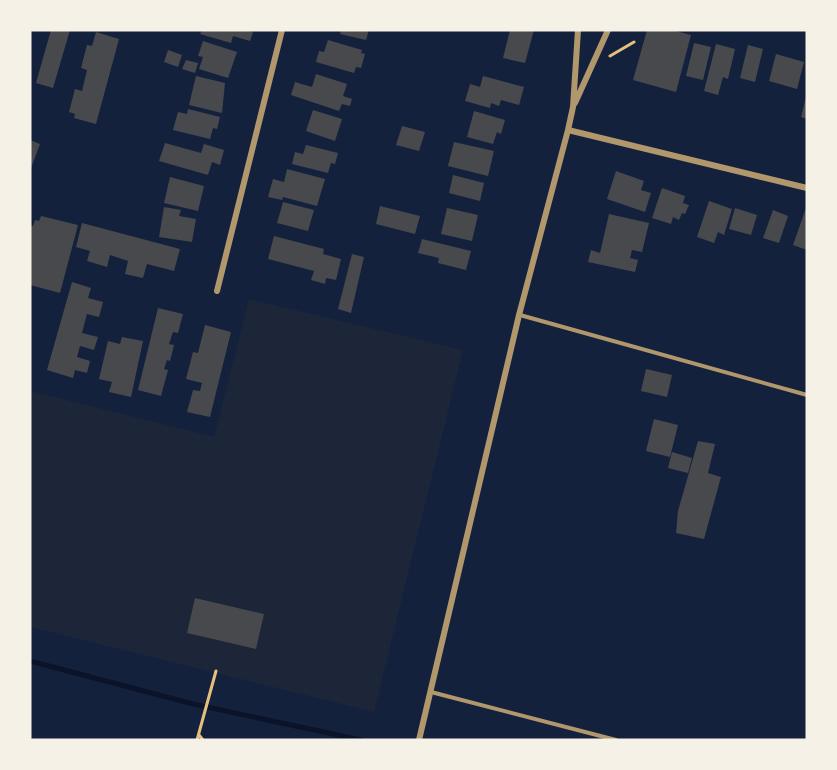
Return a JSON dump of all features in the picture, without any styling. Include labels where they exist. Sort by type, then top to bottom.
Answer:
[{"type":"street","points":[[217,291],[282,30]]},
{"type":"street","points":[[419,740],[519,315],[568,130],[573,107],[578,30]]},
{"type":"street","points":[[573,107],[608,30]]},
{"type":"street","points":[[568,130],[807,188]]},
{"type":"lane","points":[[519,315],[807,395]]},
{"type":"lane","points":[[430,692],[616,740]]},
{"type":"path","points":[[594,64],[634,42]]},
{"type":"path","points":[[197,740],[216,671]]},
{"type":"path","points":[[199,735],[202,740]]},
{"type":"shaded area","points":[[249,299],[463,350],[374,712],[30,627],[30,391],[214,437]]},
{"type":"building","points":[[51,30],[70,30],[53,88],[36,83]]},
{"type":"building","points":[[202,30],[253,32],[250,41],[233,36],[231,43],[200,34]]},
{"type":"building","points":[[341,30],[369,30],[366,40],[340,34]]},
{"type":"building","points":[[510,30],[534,30],[525,63],[503,58]]},
{"type":"building","points":[[647,30],[672,30],[691,35],[676,92],[633,80]]},
{"type":"building","points":[[96,32],[119,39],[96,124],[74,118],[75,114],[69,112],[75,89],[82,91],[87,70],[81,68],[87,45],[92,46]]},
{"type":"building","points":[[328,40],[362,50],[361,53],[365,54],[361,68],[356,67],[354,73],[316,62],[319,51],[324,52]]},
{"type":"building","points":[[203,41],[237,52],[228,78],[199,69],[203,57],[198,56]]},
{"type":"building","points":[[694,43],[711,47],[703,80],[686,76]]},
{"type":"building","points":[[716,44],[735,49],[728,79],[723,77],[718,95],[704,91]]},
{"type":"building","points":[[748,45],[763,49],[755,82],[740,78]]},
{"type":"building","points":[[168,50],[182,55],[178,67],[164,62]]},
{"type":"building","points":[[776,54],[804,62],[797,89],[769,81]]},
{"type":"building","points":[[186,60],[198,63],[195,73],[182,69]]},
{"type":"building","points":[[316,74],[347,84],[343,96],[352,99],[350,106],[342,104],[339,111],[291,95],[295,82],[312,87]]},
{"type":"building","points":[[196,76],[225,83],[222,113],[189,105]]},
{"type":"building","points":[[483,76],[524,87],[519,105],[501,100],[499,106],[491,103],[490,108],[465,101],[470,84],[480,87]]},
{"type":"building","points":[[807,97],[807,119],[801,117]]},
{"type":"building","points":[[188,109],[220,117],[217,129],[213,128],[210,139],[173,130],[178,112],[187,114]]},
{"type":"building","points":[[313,110],[342,119],[335,141],[306,131]]},
{"type":"building","points":[[474,111],[505,120],[501,134],[497,132],[493,144],[467,137]]},
{"type":"building","points":[[402,126],[425,132],[419,151],[396,145]]},
{"type":"building","points":[[30,140],[40,144],[30,171]]},
{"type":"building","points":[[454,142],[494,151],[488,176],[448,166]]},
{"type":"building","points":[[165,143],[201,153],[204,144],[224,150],[220,165],[212,162],[208,175],[159,161]]},
{"type":"building","points":[[306,145],[338,153],[335,164],[331,163],[328,173],[292,164],[295,152],[303,154]]},
{"type":"building","points":[[287,169],[325,179],[317,206],[283,197],[282,200],[268,197],[273,179],[284,182]]},
{"type":"building","points":[[616,171],[644,181],[641,190],[651,193],[645,212],[607,199]]},
{"type":"building","points":[[453,175],[484,183],[480,201],[449,193]]},
{"type":"building","points":[[170,177],[204,186],[198,211],[164,203]]},
{"type":"building","points":[[662,188],[685,196],[683,203],[689,205],[679,220],[673,217],[671,224],[652,218]]},
{"type":"building","points":[[709,201],[732,209],[724,235],[718,232],[714,243],[697,237]]},
{"type":"building","points":[[283,202],[314,210],[308,231],[277,223]]},
{"type":"building","points":[[807,205],[807,250],[793,245]]},
{"type":"building","points":[[380,206],[420,216],[415,234],[376,224]]},
{"type":"building","points":[[164,207],[181,210],[179,216],[196,219],[192,242],[159,237]]},
{"type":"building","points":[[447,208],[478,215],[472,241],[441,234]]},
{"type":"building","points":[[735,208],[757,215],[751,235],[729,229]]},
{"type":"building","points":[[773,210],[788,216],[779,243],[763,238]]},
{"type":"building","points":[[609,214],[649,223],[642,252],[632,250],[630,258],[638,260],[635,272],[588,262],[591,250],[600,253]]},
{"type":"building","points":[[41,216],[78,225],[60,293],[30,285],[30,225],[33,226],[35,220],[39,221]]},
{"type":"building","points":[[82,223],[180,249],[174,271],[147,264],[143,278],[125,274],[128,261],[110,255],[107,267],[87,261],[90,251],[76,247]]},
{"type":"building","points":[[274,236],[324,249],[323,254],[341,259],[336,280],[326,278],[325,284],[311,280],[314,271],[268,259]]},
{"type":"building","points":[[422,239],[471,251],[466,270],[438,263],[439,258],[418,253]]},
{"type":"building","points":[[352,254],[364,257],[351,313],[338,309]]},
{"type":"building","points":[[72,282],[91,288],[88,298],[103,302],[99,317],[87,314],[82,333],[98,337],[94,350],[80,346],[77,357],[90,361],[87,373],[75,370],[73,378],[47,370]]},
{"type":"building","points":[[158,308],[183,314],[178,333],[173,332],[169,344],[174,345],[170,361],[167,360],[164,369],[168,370],[161,396],[138,390]]},
{"type":"building","points":[[205,325],[231,332],[210,417],[187,412],[193,390],[200,391],[202,383],[186,379],[193,352],[198,353]]},
{"type":"building","points":[[122,337],[143,341],[131,397],[109,392],[112,382],[99,379],[108,341],[120,344]]},
{"type":"building","points":[[646,369],[672,375],[667,397],[641,391]]},
{"type":"building","points":[[654,419],[678,425],[670,457],[646,451]]},
{"type":"building","points":[[698,441],[715,444],[708,473],[721,477],[704,539],[676,533],[678,511]]},
{"type":"building","points":[[672,452],[692,458],[688,473],[668,468]]},
{"type":"building","points":[[195,598],[264,614],[256,649],[187,633]]},
{"type":"waterway","points":[[30,661],[193,704],[361,740]]}]
